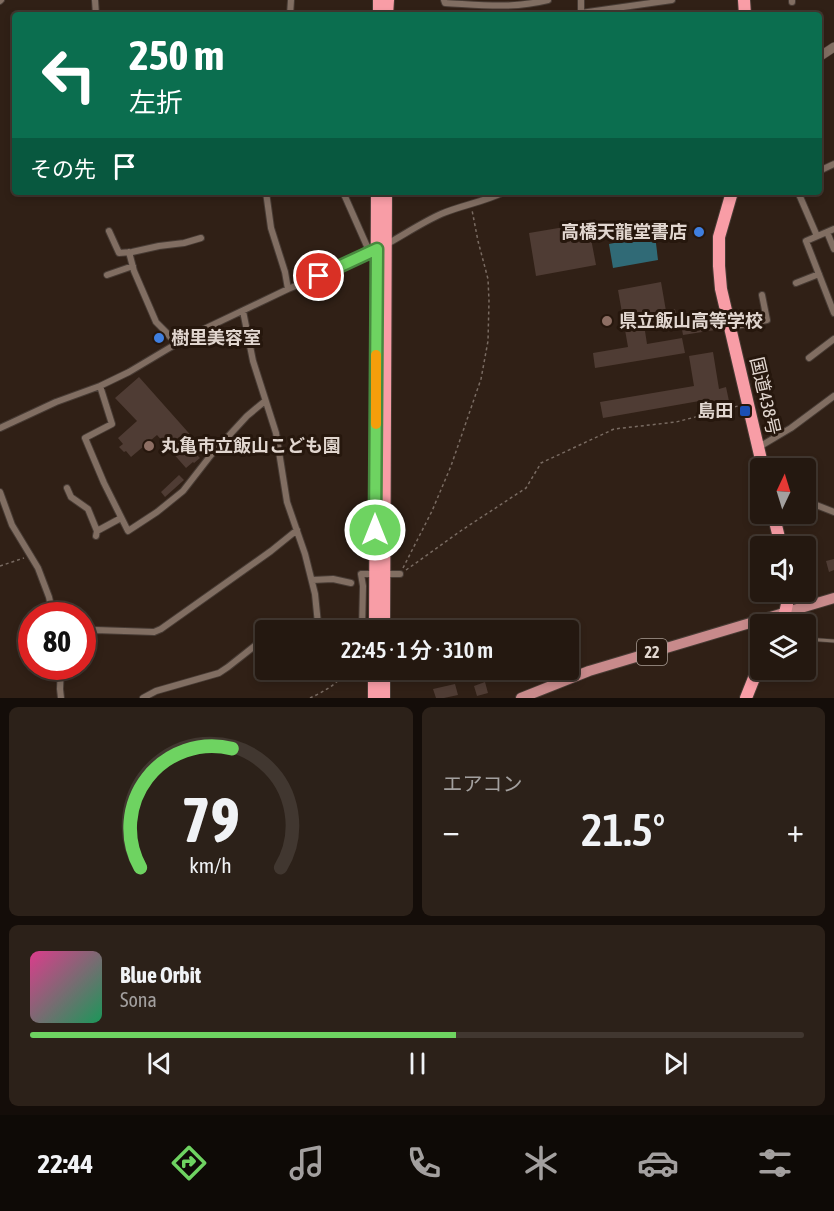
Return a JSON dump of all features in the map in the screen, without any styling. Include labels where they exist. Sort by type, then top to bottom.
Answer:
[{"type":"highway","points":[[376,620],[379,574],[377,195]]},
{"type":"highway","points":[[378,248],[386,195]]},
{"type":"highway","name":"国道438号","points":[[731,195],[718,237],[721,289],[761,458]]},
{"type":"highway","points":[[379,574],[383,620]]},
{"type":"highway","points":[[374,680],[374,698]]},
{"type":"highway","points":[[384,680],[384,698]]},
{"type":"highway","points":[[746,698],[753,680]]},
{"type":"main road","name":"22","points":[[792,614],[834,598]]},
{"type":"main road","name":"22","points":[[524,697],[589,671],[750,627]]},
{"type":"street","points":[[444,0],[445,3],[490,6],[528,5],[548,0]]},
{"type":"street","points":[[594,12],[672,0]]},
{"type":"street","points":[[266,195],[271,228],[288,289]]},
{"type":"street","points":[[345,195],[378,248]]},
{"type":"street","points":[[0,428],[129,372],[176,344],[288,289],[334,270],[440,214],[497,195]]},
{"type":"street","points":[[799,195],[817,236]]},
{"type":"street","points":[[109,231],[119,253],[184,243],[201,238]]},
{"type":"street","points":[[834,249],[830,231],[806,241],[834,313]]},
{"type":"street","points":[[129,252],[156,322],[176,344]]},
{"type":"street","points":[[107,274],[133,266]]},
{"type":"street","points":[[796,283],[819,274]]},
{"type":"street","points":[[731,327],[767,320],[762,295]]},
{"type":"street","points":[[243,311],[253,361],[276,433],[287,502],[312,580],[318,620]]},
{"type":"street","points":[[809,358],[834,339]]},
{"type":"street","points":[[100,386],[112,424],[85,438],[128,531],[158,512],[183,491],[225,439],[265,401]]},
{"type":"street","points":[[758,447],[791,428],[834,396]]},
{"type":"street","points":[[67,488],[71,497],[88,508],[96,534],[121,518]]},
{"type":"street","points":[[0,492],[12,525],[44,581],[50,602]]},
{"type":"street","points":[[816,505],[834,512]]},
{"type":"street","points":[[96,630],[154,632],[161,629],[297,530]]},
{"type":"street","points":[[361,620],[363,586],[361,574],[400,574]]},
{"type":"street","points":[[312,580],[333,579],[351,583]]},
{"type":"street","points":[[143,698],[156,691],[219,673],[255,646]]},
{"type":"street","points":[[60,680],[61,698]]},
{"type":"lane","points":[[816,640],[834,641]]},
{"type":"path","points":[[400,574],[432,511],[451,466],[481,379],[488,341],[488,279],[471,203]]},
{"type":"path","points":[[400,574],[526,488],[540,463],[614,429],[676,422],[748,403]]},
{"type":"path","points":[[0,566],[30,556]]},
{"type":"path","points":[[310,698],[326,690],[338,680]]},
{"type":"water","points":[[655,235],[658,260],[613,268],[609,244]]},
{"type":"building","points":[[588,223],[596,265],[536,276],[529,233]]},
{"type":"building","points":[[661,282],[666,311],[675,309],[678,325],[645,331],[647,344],[682,338],[685,353],[595,368],[593,353],[628,347],[618,290]]},
{"type":"building","points":[[713,319],[715,330],[683,335],[681,324]]},
{"type":"building","points":[[713,352],[719,389],[726,387],[729,401],[705,405],[705,400],[603,418],[600,402],[694,386],[689,356]]},
{"type":"building","points":[[139,377],[203,449],[197,455],[200,458],[186,468],[157,435],[131,457],[119,447],[123,444],[118,438],[137,421],[115,398]]},
{"type":"building","points":[[179,475],[184,480],[165,497],[161,492]]},
{"type":"building","points":[[834,559],[834,570],[829,572],[826,561]]},
{"type":"building","points":[[485,682],[488,693],[477,696],[474,686]]},
{"type":"building","points":[[455,684],[458,695],[436,698],[433,689]]},
{"type":"slow traffic","points":[[376,355],[376,424]]},
{"type":"place","name":"高橋天龍堂書店","points":[[699,232]]},
{"type":"place","name":"県立飯山高等学校","points":[[607,321]]},
{"type":"place","name":"樹里美容室","points":[[159,338]]},
{"type":"place","name":"島田","points":[[745,411]]},
{"type":"place","name":"丸亀市立飯山こども園","points":[[149,446]]},
{"type":"route","points":[[319,276],[377,249],[375,530]]}]
